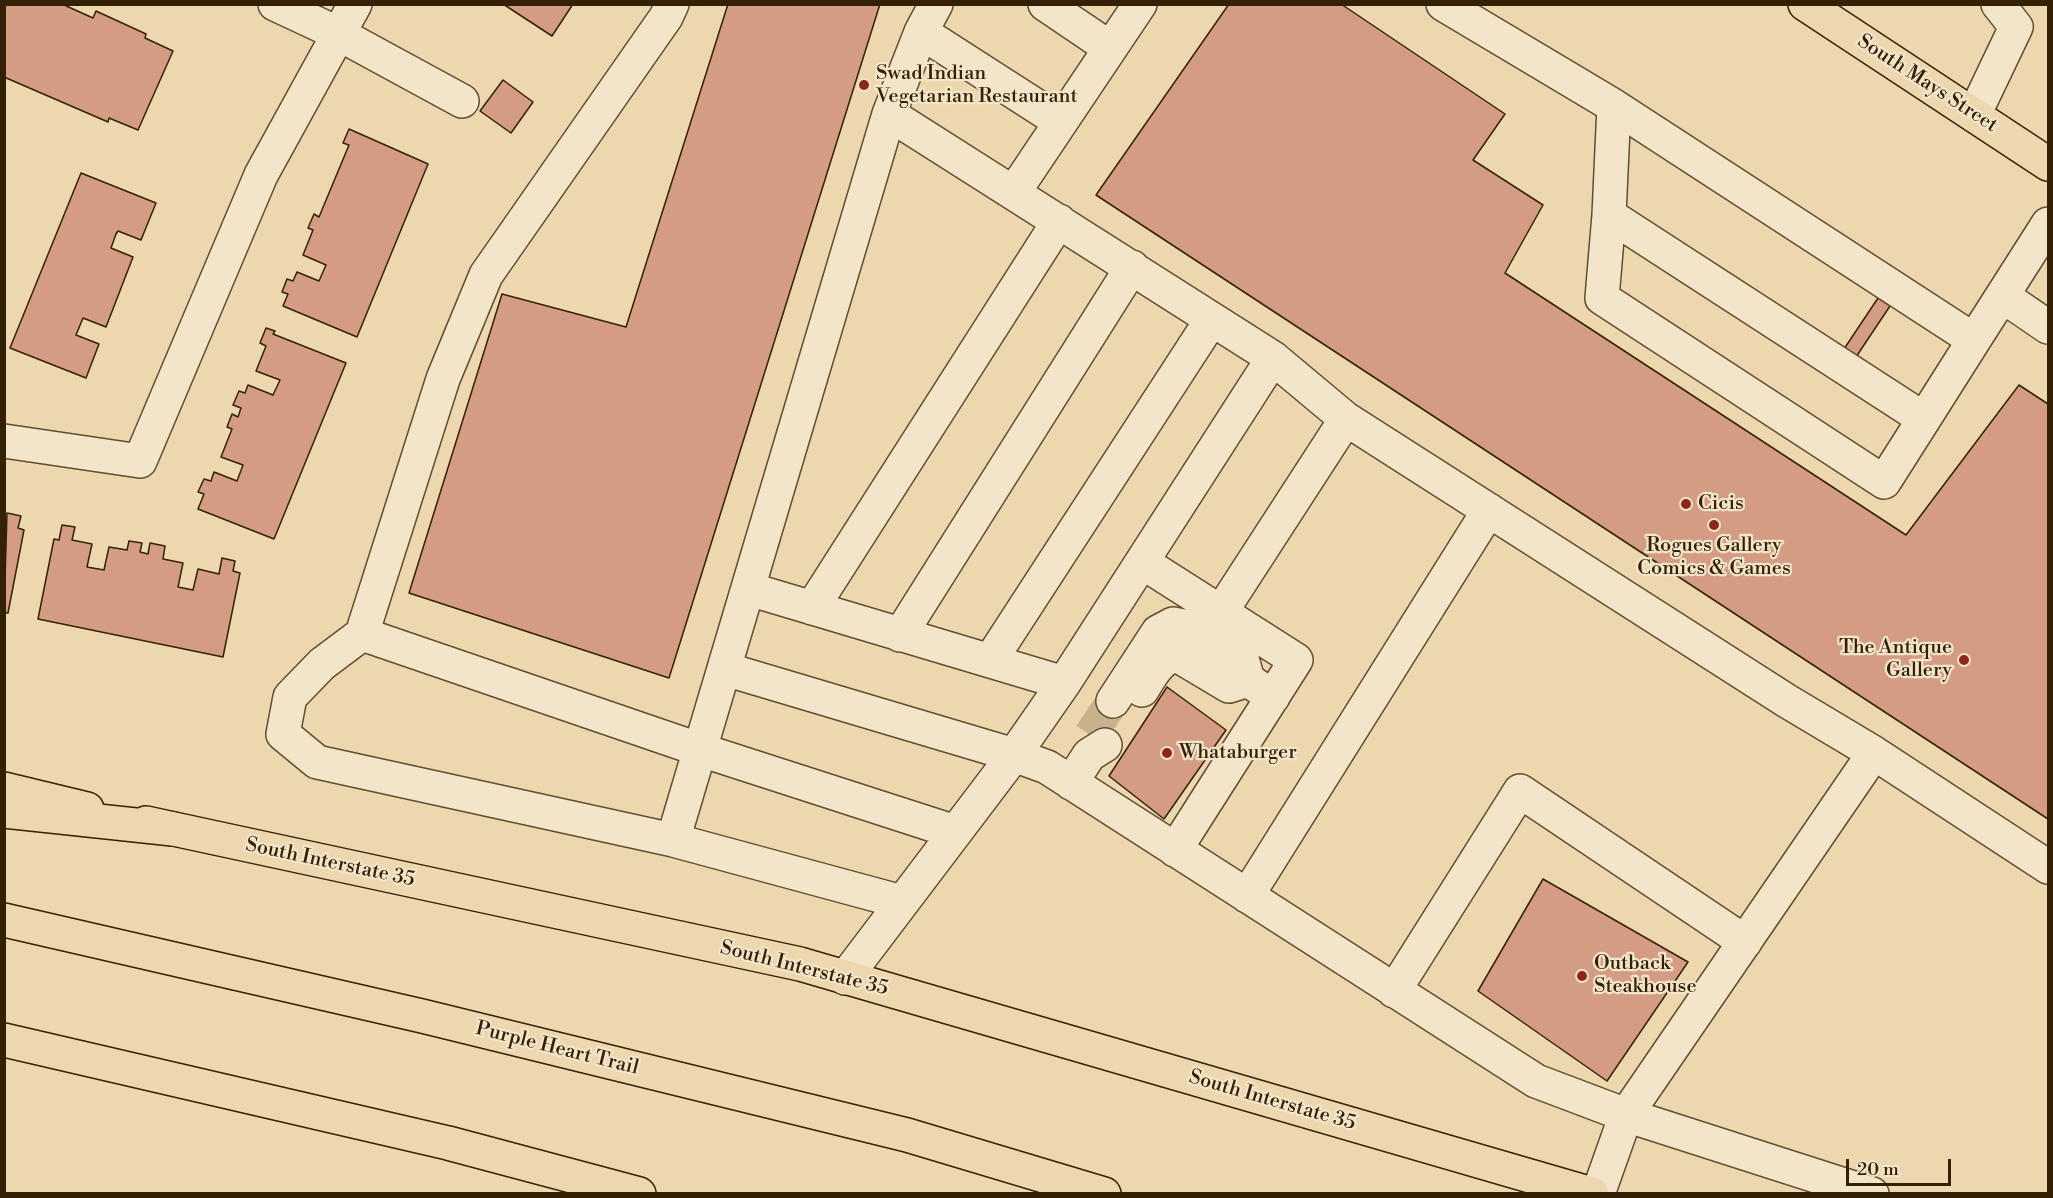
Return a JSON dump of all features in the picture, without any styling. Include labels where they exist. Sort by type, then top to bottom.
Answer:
[{"type":"main road","name":"South Mays Street","points":[[1805,4],[2049,164]]},
{"type":"main road","name":"South Interstate 35","points":[[4,789],[174,829],[800,964],[1592,1194]]},
{"type":"main road","points":[[4,811],[174,829]]},
{"type":"main road","name":"Purple Heart Trail","points":[[4,920],[422,1016],[908,1135],[1104,1194]]},
{"type":"main road","points":[[4,1040],[448,1143],[639,1194]]},
{"type":"lane","points":[[275,4],[338,33],[462,101]]},
{"type":"lane","points":[[4,441],[140,461],[261,175],[356,4]]},
{"type":"lane","points":[[672,4],[666,17],[486,275],[443,380],[362,634],[322,664],[290,697],[283,734],[317,762],[673,840],[902,902]]},
{"type":"lane","points":[[1045,4],[1110,48]]},
{"type":"lane","points":[[1014,192],[1140,4]]},
{"type":"lane","points":[[1443,4],[1614,106],[1974,340]]},
{"type":"lane","points":[[1974,115],[2016,27],[1998,4]]},
{"type":"lane","points":[[673,840],[889,114],[928,18],[1060,122]]},
{"type":"lane","points":[[1614,106],[1609,215],[1602,298],[1884,482],[2049,224]]},
{"type":"lane","points":[[889,114],[1272,358],[1346,419],[1787,701],[1874,753],[2049,867]]},
{"type":"lane","points":[[1609,215],[1924,418]]},
{"type":"lane","points":[[812,608],[1059,221]]},
{"type":"lane","points":[[900,635],[1132,267]]},
{"type":"lane","points":[[2004,297],[2049,327]]},
{"type":"lane","points":[[990,661],[1212,320]]},
{"type":"lane","points":[[845,978],[1014,754],[1064,683],[1272,358]]},
{"type":"lane","points":[[1221,612],[1346,419]]},
{"type":"lane","points":[[1247,896],[1489,510]]},
{"type":"lane","points":[[1142,562],[1296,660],[1261,688],[1175,850]]},
{"type":"lane","points":[[749,590],[1064,683]]},
{"type":"lane","points":[[1120,706],[1158,632],[1173,624],[1188,627],[1243,662],[1261,688]]},
{"type":"lane","points":[[362,634],[701,750],[955,832]]},
{"type":"lane","points":[[725,669],[1014,754],[1047,767],[1536,1081],[1626,1115],[1872,1194]]},
{"type":"lane","points":[[1071,783],[1095,745]]},
{"type":"lane","points":[[1598,1194],[1626,1115],[1874,753]]},
{"type":"lane","points":[[1394,991],[1520,790],[1744,942]]},
{"type":"building","points":[[4,4],[62,4],[93,18],[96,11],[146,34],[145,38],[173,51],[138,130],[109,118],[108,122],[4,77]]},
{"type":"building","points":[[503,4],[573,4],[552,36]]},
{"type":"building","points":[[728,4],[880,4],[669,678],[409,593],[502,294],[626,327]]},
{"type":"building","points":[[1229,4],[1341,4],[1505,114],[1473,160],[1543,205],[1505,273],[1906,535],[2019,385],[2048,404],[2048,819],[1096,195]]},
{"type":"building","points":[[503,80],[533,102],[511,133],[480,111]]},
{"type":"building","points":[[349,129],[428,164],[357,337],[283,306],[288,294],[282,292],[287,279],[293,281],[297,272],[319,281],[326,265],[303,255],[313,230],[308,228],[314,214],[319,217],[349,145],[343,143]]},
{"type":"building","points":[[81,173],[156,203],[141,240],[118,231],[116,234],[111,248],[133,257],[106,327],[83,318],[76,335],[99,344],[86,378],[10,348]]},
{"type":"building","points":[[1878,298],[1890,306],[1854,360],[1842,352]]},
{"type":"building","points":[[266,328],[275,331],[273,334],[346,363],[274,539],[198,509],[204,494],[198,492],[204,479],[211,481],[214,472],[237,481],[243,465],[221,457],[232,429],[227,427],[232,414],[238,417],[241,408],[233,405],[239,391],[245,393],[248,385],[273,395],[280,380],[256,371],[266,346],[260,343]]},
{"type":"building","points":[[7,513],[21,516],[18,528],[24,530],[8,613],[4,613]]},
{"type":"building","points":[[62,525],[75,527],[72,540],[92,544],[87,567],[104,570],[109,547],[127,550],[129,541],[142,543],[140,552],[148,554],[150,543],[165,546],[163,559],[183,563],[178,587],[193,590],[198,569],[219,574],[222,558],[235,561],[233,571],[240,573],[223,657],[38,619],[54,539],[59,540]]},
{"type":"building","name":"Whataburger","points":[[1167,687],[1226,730],[1164,819],[1109,776]]},
{"type":"building","name":"Outback Steakhouse","points":[[1543,879],[1688,962],[1607,1081],[1478,991]]},
{"type":"tunnel","points":[[1090,735],[1113,701]]},
{"type":"place","name":"Swad Indian Vegetarian Restaurant","points":[[864,85]]},
{"type":"place","name":"Cicis","points":[[1686,504]]},
{"type":"place","name":"Rogues Gallery Comics & Games","points":[[1714,525]]},
{"type":"place","name":"The Antique Gallery","points":[[1964,660]]},
{"type":"place","name":"Whataburger","points":[[1167,753]]},
{"type":"place","name":"Outback Steakhouse","points":[[1582,976]]}]
